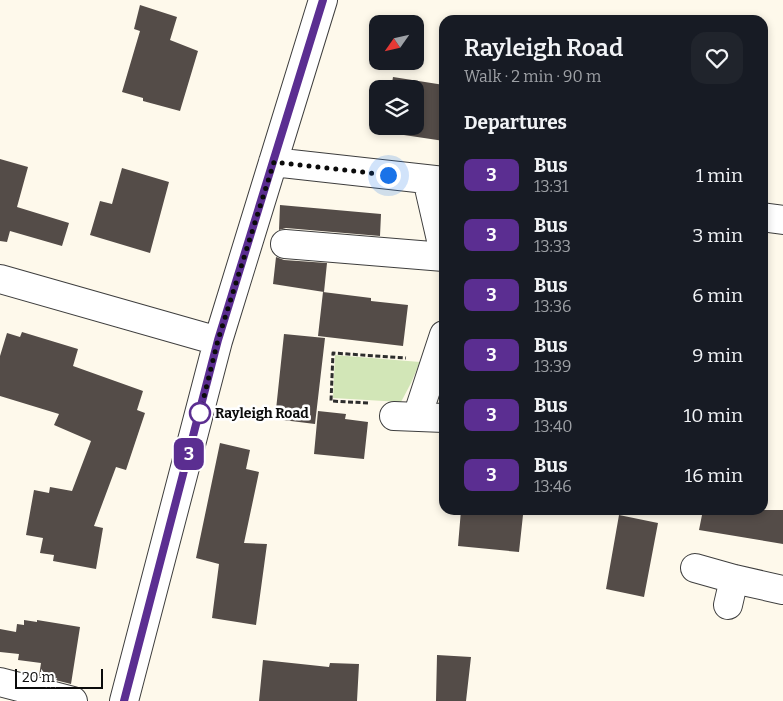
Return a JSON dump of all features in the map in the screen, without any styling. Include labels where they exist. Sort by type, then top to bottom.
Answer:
[{"type":"street","points":[[124,701],[218,340],[323,0]]},
{"type":"street","points":[[274,162],[435,180],[439,213]]},
{"type":"street","points":[[768,219],[783,220]]},
{"type":"street","points":[[286,244],[439,255]]},
{"type":"street","points":[[0,278],[218,340]]},
{"type":"street","points":[[439,348],[396,412],[439,417]]},
{"type":"street","points":[[695,568],[783,590]]},
{"type":"street","points":[[728,605],[734,579]]},
{"type":"street","points":[[0,682],[73,701]]},
{"type":"path","points":[[396,412],[331,401],[333,353],[439,347]]},
{"type":"green space","points":[[335,355],[420,362],[401,402],[333,398]]},
{"type":"building","points":[[140,5],[177,17],[170,40],[198,51],[180,111],[143,101],[143,98],[122,92],[140,31],[134,29]]},
{"type":"building","points":[[393,77],[412,80],[392,80]]},
{"type":"building","points":[[424,82],[439,84],[439,140],[404,135],[424,135]]},
{"type":"building","points":[[0,159],[28,167],[17,207],[69,223],[62,246],[10,231],[7,242],[0,241]]},
{"type":"building","points":[[122,168],[169,182],[150,253],[90,235],[100,201],[112,204]]},
{"type":"building","points":[[280,205],[381,214],[380,236],[286,228],[279,230]]},
{"type":"building","points":[[276,257],[284,260],[327,263],[324,292],[273,284]]},
{"type":"building","points":[[323,292],[371,298],[371,301],[408,305],[403,346],[318,336]]},
{"type":"building","points":[[22,332],[78,349],[73,366],[143,391],[137,410],[145,413],[126,470],[116,467],[94,526],[103,528],[96,569],[53,561],[54,555],[40,553],[43,538],[26,535],[34,490],[49,493],[50,487],[72,491],[91,441],[54,425],[59,414],[0,396],[0,356],[7,333],[20,337]]},
{"type":"building","points":[[284,334],[325,338],[315,424],[275,419]]},
{"type":"building","points":[[318,411],[346,414],[345,419],[368,422],[364,459],[314,454]]},
{"type":"building","points":[[220,443],[250,450],[246,469],[259,472],[244,543],[267,544],[256,625],[212,618],[219,564],[196,558]]},
{"type":"building","points":[[768,510],[783,510],[783,544],[699,530],[702,515],[768,515]]},
{"type":"building","points":[[461,515],[523,515],[519,552],[458,546]]},
{"type":"building","points":[[619,515],[658,523],[644,597],[606,589]]},
{"type":"building","points":[[24,620],[37,622],[37,620],[80,627],[71,684],[39,676],[41,663],[18,660],[19,654],[0,652],[0,629],[16,632],[17,624],[24,625]]},
{"type":"building","points":[[437,655],[471,657],[466,701],[436,701]]},
{"type":"building","points":[[263,660],[329,667],[330,663],[359,664],[357,701],[259,701]]},
{"type":"bus line","name":"3","points":[[124,701],[218,340],[323,0]]},
{"type":"place","name":"Rayleigh Road","points":[[200,413]]},
{"type":"route","points":[[200,413],[218,340],[274,162],[388,175]]}]
